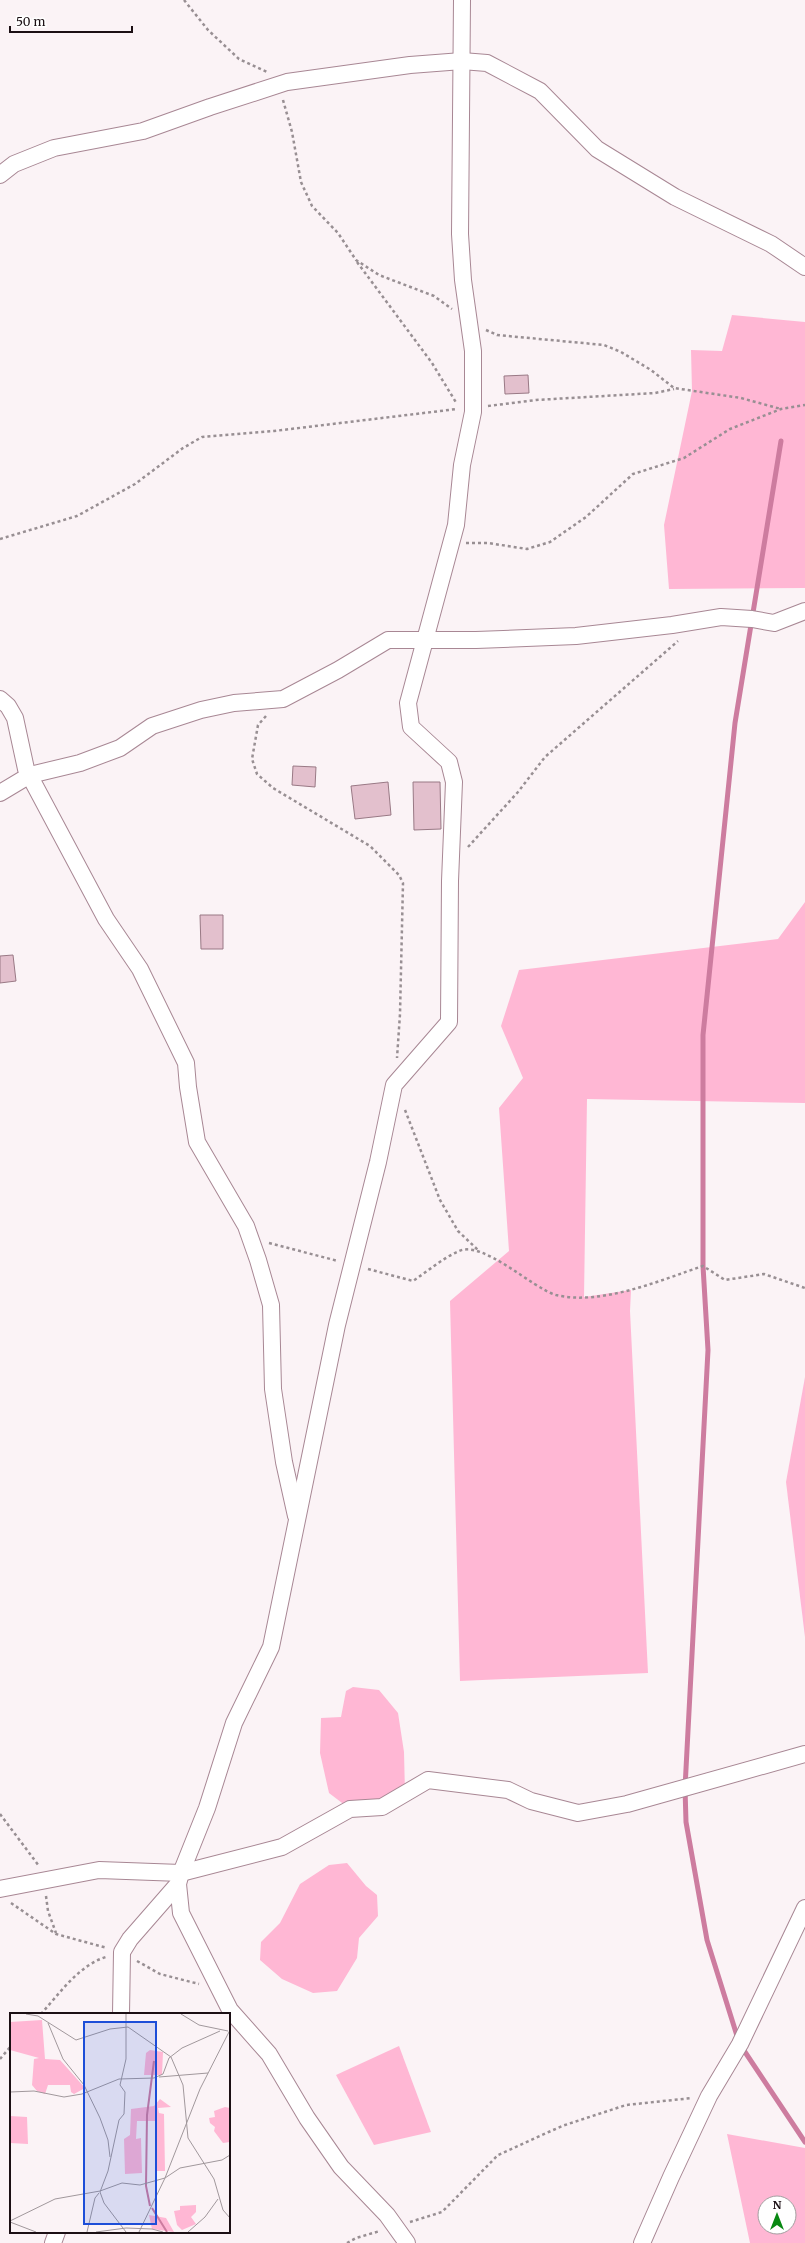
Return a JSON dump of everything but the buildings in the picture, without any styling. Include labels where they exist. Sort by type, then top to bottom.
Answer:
[{"type":"street","points":[[121,2013],[122,1952],[130,1939],[179,1878],[207,1808],[234,1724],[271,1647],[337,1325],[378,1162],[394,1085],[449,1022],[450,881],[454,782],[449,762],[411,727],[408,703],[424,639],[441,584],[456,525],[462,464],[473,408],[473,351],[460,234],[462,0]]},
{"type":"street","points":[[0,175],[14,164],[54,148],[143,131],[287,82],[410,65],[462,61],[487,63],[540,91],[597,149],[675,197],[771,244],[805,267]]},
{"type":"street","points":[[0,793],[30,776],[80,763],[120,748],[152,726],[201,710],[234,703],[283,699],[338,670],[388,640],[476,640],[576,636],[699,622],[721,617],[752,619],[774,624],[805,611]]},
{"type":"street","points":[[0,699],[8,706],[15,718],[26,769],[106,919],[140,969],[186,1063],[188,1087],[197,1142],[246,1226],[250,1236],[271,1305],[273,1389],[284,1462],[297,1521]]},
{"type":"street","points":[[0,1889],[99,1870],[179,1878],[282,1847],[350,1809],[382,1807],[428,1780],[508,1790],[530,1801],[578,1813],[627,1804],[805,1754]]},
{"type":"street","points":[[179,1878],[180,1913],[230,2010],[269,2054],[307,2118],[341,2166],[387,2215],[407,2243]]},
{"type":"street","points":[[642,2243],[671,2176],[709,2096],[740,2044],[805,1908]]},
{"type":"street","points":[[52,2243],[57,2233]]},
{"type":"path","points":[[0,539],[77,516],[134,484],[183,448],[202,437],[282,431],[460,408],[432,363],[356,260],[338,233],[312,206],[301,182],[292,132],[283,99],[287,82],[240,59],[208,30],[184,0]]},
{"type":"path","points":[[356,260],[379,275],[434,296],[469,322],[497,335],[604,345],[621,352],[651,370],[674,388]]},
{"type":"path","points":[[473,408],[536,400],[655,393],[674,388],[742,398],[781,409]]},
{"type":"path","points":[[451,543],[488,543],[527,549],[550,542],[586,517],[633,474],[684,458],[730,429],[781,409],[805,405]]},
{"type":"path","points":[[468,848],[471,841],[518,792],[545,757],[699,622]]},
{"type":"path","points":[[283,699],[258,726],[252,759],[257,774],[273,788],[370,846],[399,875],[403,883],[400,1014],[394,1085],[416,1134],[440,1200],[458,1231],[480,1251],[555,1294],[584,1297],[631,1290],[703,1266],[725,1280],[764,1274],[805,1288]]},
{"type":"path","points":[[250,1236],[413,1281],[460,1250],[480,1251]]},
{"type":"path","points":[[42,2013],[81,1972],[98,1959],[122,1952]]},
{"type":"path","points":[[0,2059],[10,2047]]},
{"type":"path","points":[[347,2243],[356,2238],[442,2212],[498,2155],[562,2126],[626,2105],[709,2096]]},
{"type":"shaded area","points":[[732,315],[805,322],[805,588],[669,589],[664,525],[692,391],[691,350],[722,351]]},
{"type":"shaded area","points":[[805,902],[805,1103],[587,1099],[584,1297],[631,1290],[630,1311],[648,1673],[460,1681],[450,1301],[509,1251],[499,1108],[523,1078],[501,1026],[519,970],[778,939]]},
{"type":"shaded area","points":[[805,1377],[805,1637],[786,1482]]},
{"type":"shaded area","points":[[353,1687],[379,1690],[398,1713],[404,1752],[405,1793],[350,1809],[329,1793],[320,1753],[321,1718],[341,1717],[346,1691]]},
{"type":"shaded area","points":[[347,1863],[366,1886],[377,1895],[378,1916],[359,1938],[357,1958],[337,1991],[313,1993],[282,1979],[260,1960],[261,1942],[280,1923],[300,1884],[329,1865]]},
{"type":"shaded area","points":[[399,2046],[431,2132],[374,2145],[336,2075]]},
{"type":"shaded area","points":[[727,2134],[805,2148],[805,2243],[750,2243]]},
{"type":"waterway","points":[[738,2039],[707,1940],[686,1822],[685,1788],[708,1350],[703,1266],[703,1035],[735,723],[781,441]]},
{"type":"waterway","points":[[741,2046],[805,2142]]}]
